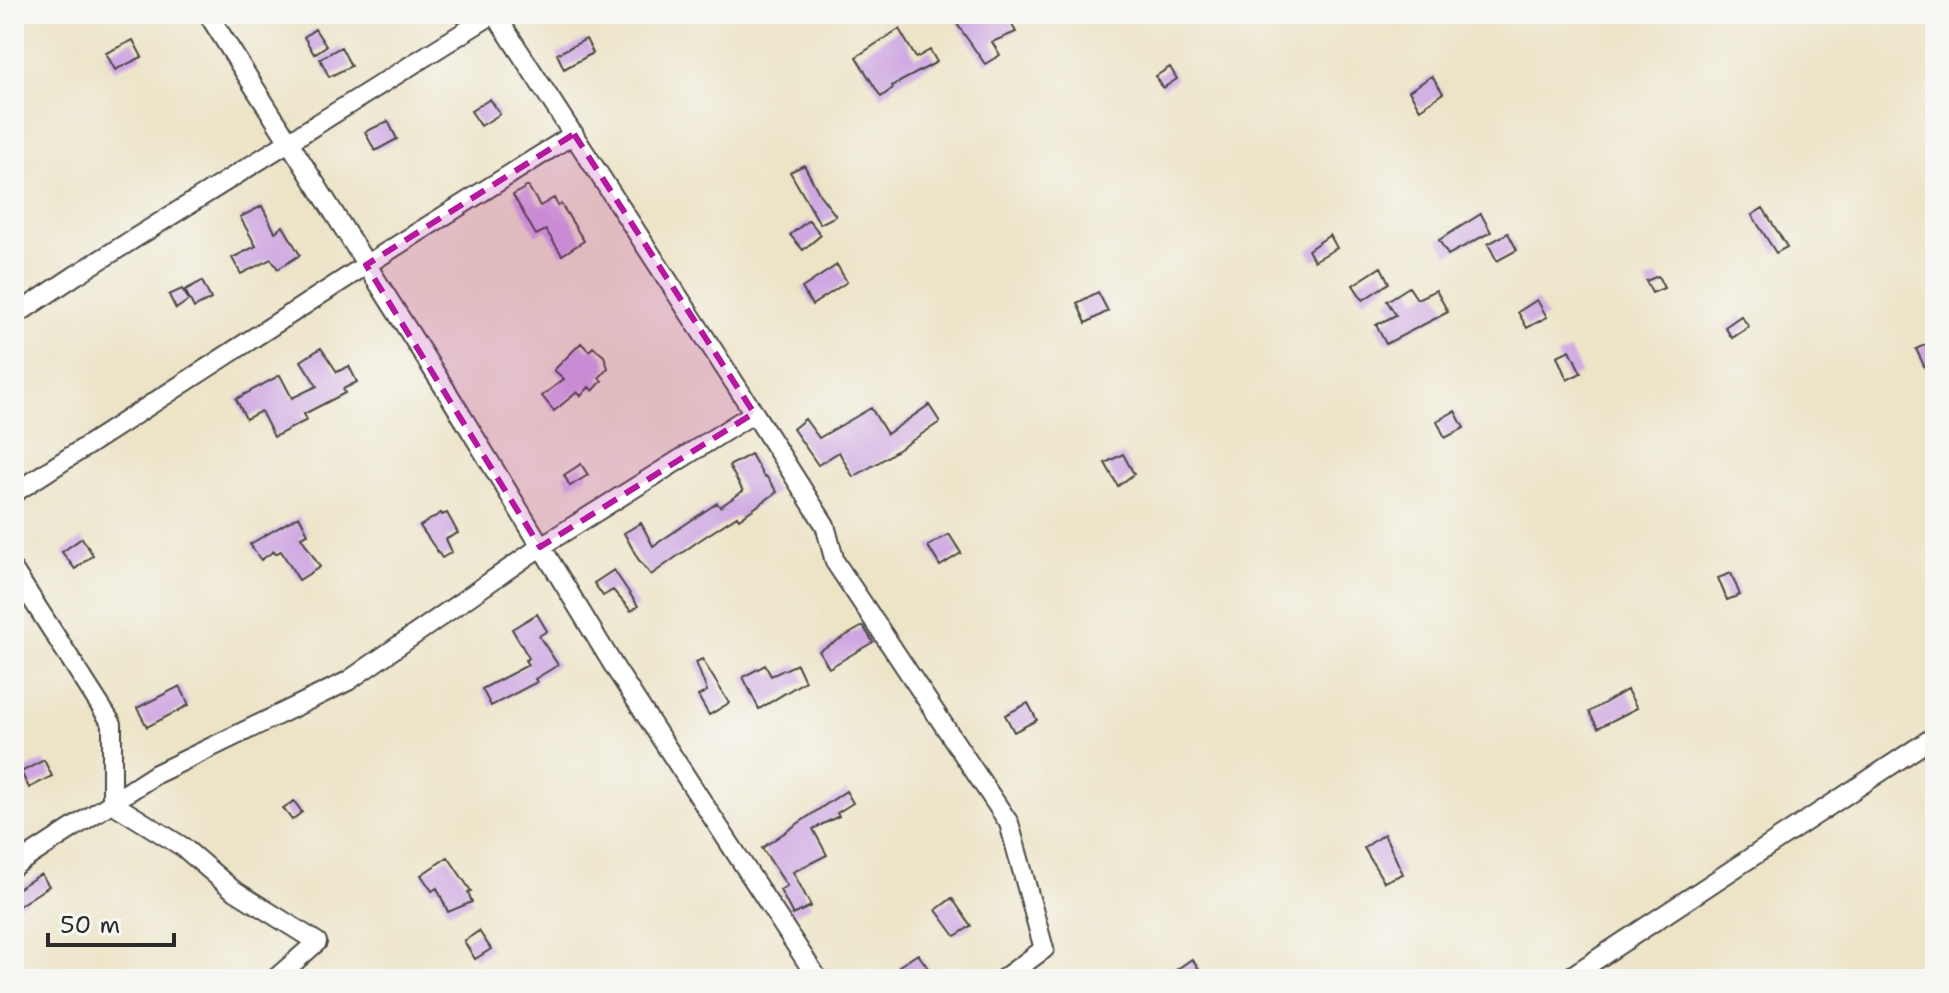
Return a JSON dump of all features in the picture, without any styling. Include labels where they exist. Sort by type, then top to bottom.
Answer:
[{"type":"street","points":[[208,14],[449,395],[540,547],[818,979]]},
{"type":"street","points":[[14,316],[494,14],[825,525],[835,562],[1009,823],[1044,949],[1003,979]]},
{"type":"street","points":[[14,493],[574,134]]},
{"type":"street","points":[[14,866],[156,774],[348,681],[540,547],[754,413]]},
{"type":"street","points":[[17,581],[112,724],[112,803]]},
{"type":"street","points":[[1567,979],[1935,736]]},
{"type":"street","points":[[112,803],[183,847],[232,889],[317,942],[275,979]]},
{"type":"highlighted area","points":[[574,134],[754,413],[540,547],[366,265]]},
{"type":"building","points":[[973,14],[1006,14],[1016,32],[992,42],[1000,55],[985,64],[957,24]]},
{"type":"building","points":[[315,29],[326,46],[314,54],[304,37]]},
{"type":"building","points":[[899,29],[916,58],[930,50],[937,62],[892,86],[881,97],[856,57]]},
{"type":"building","points":[[586,39],[593,53],[564,69],[557,54]]},
{"type":"building","points":[[133,40],[142,57],[115,70],[106,53]]},
{"type":"building","points":[[341,47],[351,66],[329,77],[320,59]]},
{"type":"building","points":[[1170,67],[1177,79],[1163,88],[1156,76]]},
{"type":"building","points":[[1432,76],[1443,93],[1420,109],[1409,91]]},
{"type":"building","points":[[490,99],[500,114],[481,126],[471,111]]},
{"type":"building","points":[[388,121],[397,139],[375,151],[365,132]]},
{"type":"building","points":[[804,165],[836,216],[820,224],[790,172]]},
{"type":"building","points":[[528,186],[540,206],[554,198],[558,206],[561,204],[584,241],[562,255],[546,230],[536,235],[513,195]]},
{"type":"building","points":[[262,206],[275,232],[283,226],[300,255],[278,269],[271,259],[241,274],[232,258],[256,246],[240,217]]},
{"type":"building","points":[[1763,208],[1787,247],[1776,253],[1752,215]]},
{"type":"building","points":[[1481,214],[1491,232],[1448,255],[1439,240]]},
{"type":"building","points":[[809,220],[821,235],[803,250],[790,235]]},
{"type":"building","points":[[1508,233],[1517,250],[1497,261],[1488,244]]},
{"type":"building","points":[[1330,235],[1337,248],[1314,261],[1308,250]]},
{"type":"building","points":[[837,265],[847,282],[812,305],[802,288]]},
{"type":"building","points":[[1381,267],[1389,283],[1363,300],[1353,285]]},
{"type":"building","points":[[1658,276],[1664,288],[1652,293],[1646,281]]},
{"type":"building","points":[[202,281],[211,299],[194,308],[185,290]]},
{"type":"building","points":[[1409,287],[1417,299],[1436,290],[1448,312],[1386,344],[1376,325],[1396,315],[1387,301]]},
{"type":"building","points":[[182,289],[189,300],[176,309],[169,295]]},
{"type":"building","points":[[1098,292],[1108,311],[1086,323],[1077,303]]},
{"type":"building","points":[[1537,300],[1547,317],[1527,328],[1518,312]]},
{"type":"building","points":[[1741,316],[1749,327],[1732,338],[1725,327]]},
{"type":"building","points":[[1935,340],[1935,363],[1925,368],[1916,349]]},
{"type":"building","points":[[581,343],[589,351],[593,347],[604,356],[608,368],[593,391],[589,387],[581,396],[577,392],[554,411],[542,396],[564,379],[554,370]]},
{"type":"building","points":[[321,348],[337,372],[349,366],[357,382],[343,389],[345,393],[304,414],[307,420],[274,437],[261,411],[246,419],[236,399],[280,375],[292,398],[317,386],[301,361]]},
{"type":"building","points":[[1570,350],[1581,373],[1567,380],[1557,356]]},
{"type":"building","points":[[929,405],[940,422],[853,477],[839,452],[818,465],[793,429],[805,419],[819,438],[871,408],[887,434]]},
{"type":"building","points":[[1455,411],[1464,428],[1445,438],[1437,421]]},
{"type":"building","points":[[751,454],[777,492],[651,575],[624,533],[641,523],[653,546],[717,503],[720,507],[743,491],[729,466]]},
{"type":"building","points":[[1123,454],[1134,474],[1118,486],[1105,463]]},
{"type":"building","points":[[581,464],[588,475],[570,486],[564,475]]},
{"type":"building","points":[[441,513],[447,513],[458,533],[446,539],[452,552],[442,558],[420,526]]},
{"type":"building","points":[[299,516],[308,534],[301,537],[320,567],[299,580],[281,551],[275,554],[274,551],[261,560],[250,544]]},
{"type":"building","points":[[949,534],[961,553],[940,566],[928,546]]},
{"type":"building","points":[[82,538],[93,555],[75,569],[62,552]]},
{"type":"building","points":[[614,570],[638,606],[631,611],[613,590],[603,596],[594,583]]},
{"type":"building","points":[[1731,573],[1740,595],[1727,600],[1718,578]]},
{"type":"building","points":[[537,614],[547,631],[539,636],[558,665],[535,679],[537,682],[491,706],[482,689],[528,665],[525,660],[529,658],[512,629]]},
{"type":"building","points":[[863,626],[873,642],[829,668],[819,651]]},
{"type":"building","points":[[702,659],[729,703],[709,715],[698,696],[707,691],[696,662]]},
{"type":"building","points":[[797,664],[805,681],[759,709],[743,677],[765,665],[771,676]]},
{"type":"building","points":[[180,686],[189,705],[147,727],[137,708]]},
{"type":"building","points":[[1627,690],[1637,708],[1598,728],[1589,712]]},
{"type":"building","points":[[1028,703],[1037,720],[1014,732],[1005,715]]},
{"type":"building","points":[[44,760],[52,776],[29,788],[21,772]]},
{"type":"building","points":[[846,791],[853,803],[837,813],[839,816],[813,829],[827,855],[793,872],[811,906],[793,915],[780,890],[787,886],[762,848]]},
{"type":"building","points":[[294,801],[302,812],[292,820],[283,808]]},
{"type":"building","points":[[1384,834],[1403,874],[1384,882],[1364,848]]},
{"type":"building","points":[[448,857],[471,891],[468,892],[472,902],[448,912],[437,888],[432,891],[421,875]]},
{"type":"building","points":[[41,874],[49,886],[14,909],[14,891]]},
{"type":"building","points":[[952,898],[971,926],[955,936],[936,910]]},
{"type":"building","points":[[479,931],[491,949],[475,959],[464,941]]},
{"type":"building","points":[[918,954],[930,971],[918,979],[907,979],[899,966]]},
{"type":"building","points":[[1192,959],[1202,974],[1195,979],[1163,979]]}]
